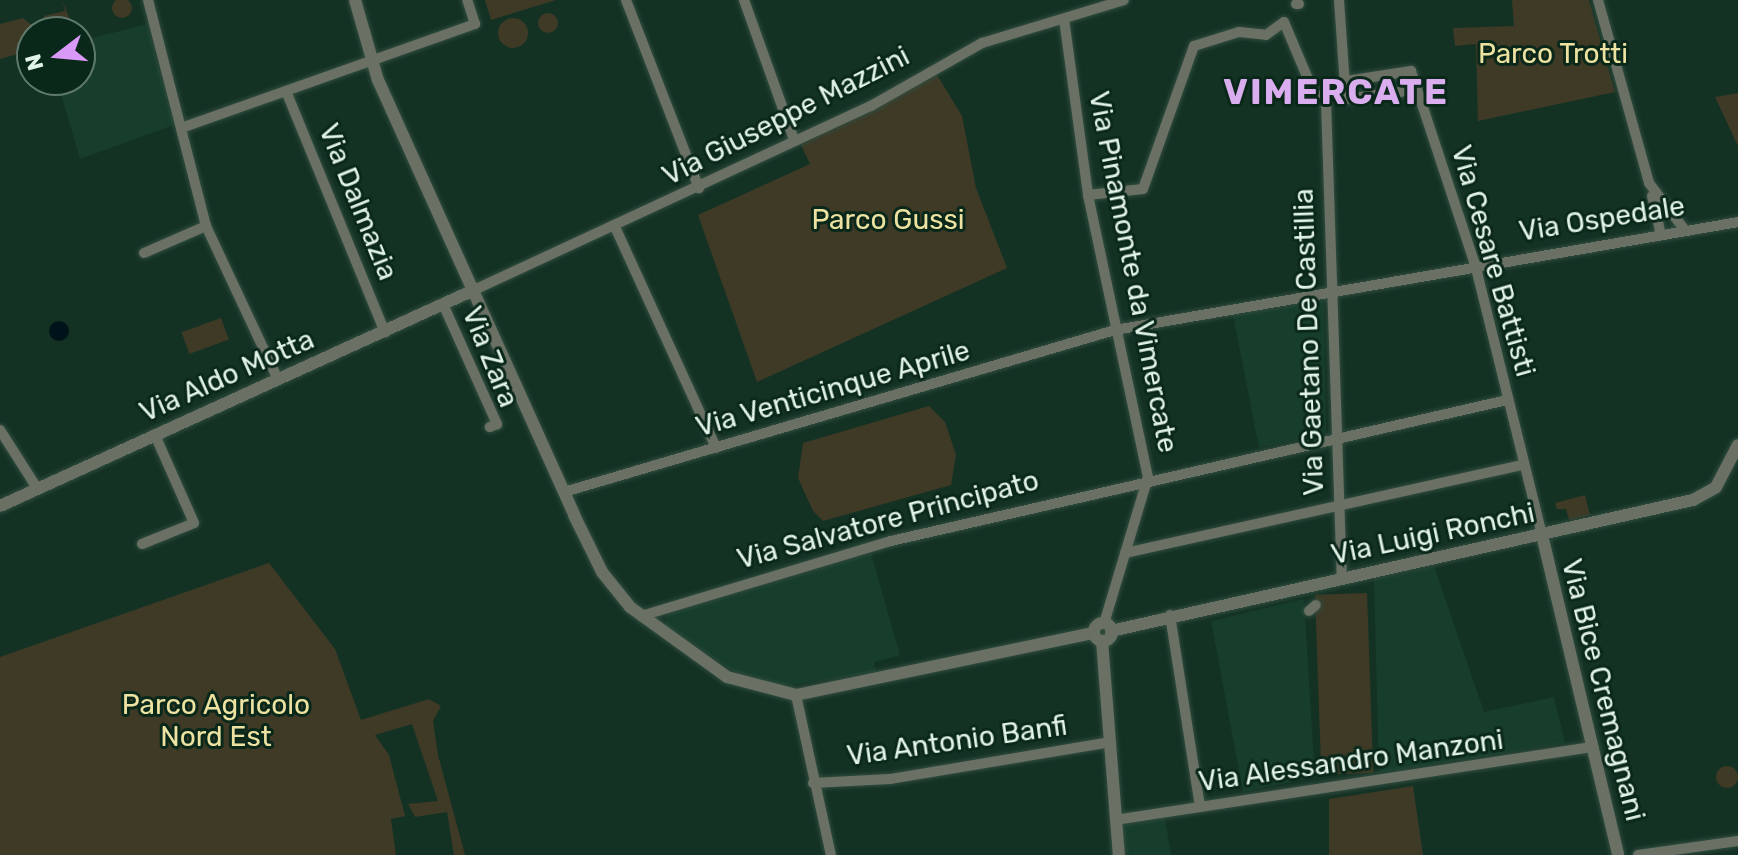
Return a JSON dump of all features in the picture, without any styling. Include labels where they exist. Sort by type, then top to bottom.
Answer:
[{"type":"street","points":[[148,0],[184,127],[206,226],[278,380]]},
{"type":"street","points":[[355,0],[370,61],[606,579],[641,616],[727,677],[796,695],[831,855]]},
{"type":"street","points":[[184,127],[475,24],[467,0]]},
{"type":"street","points":[[626,0],[699,188]]},
{"type":"street","points":[[744,0],[794,140]]},
{"type":"street","points":[[1339,0],[1346,99]]},
{"type":"street","points":[[1598,0],[1660,231]]},
{"type":"street","name":"Via Giuseppe Mazzini","points":[[474,290],[699,188],[982,43],[1119,1]]},
{"type":"street","name":"Via Pinamonte da Vimercate","points":[[1064,19],[1088,195],[1148,477],[1103,632]]},
{"type":"street","points":[[1088,195],[1143,189],[1186,57],[1194,46],[1239,32],[1266,35],[1284,22],[1314,93],[1326,102],[1414,90],[1411,71],[1346,81]]},
{"type":"street","name":"Via Cesare Battisti","points":[[1414,90],[1475,264],[1542,535]]},
{"type":"street","name":"Via Dalmazia","points":[[286,91],[385,332]]},
{"type":"street","name":"Via Gaetano De Castillia","points":[[1326,102],[1342,581]]},
{"type":"street","points":[[1649,183],[1684,229]]},
{"type":"street","name":"Via Ospedale","points":[[1330,291],[1660,231],[1738,222]]},
{"type":"street","points":[[144,253],[206,226]]},
{"type":"street","points":[[615,227],[716,448]]},
{"type":"street","name":"Via Aldo Motta","points":[[0,506],[474,290]]},
{"type":"street","name":"Via Venticinque Aprile","points":[[564,492],[1115,330],[1330,291]]},
{"type":"street","name":"Via Zara","points":[[443,304],[497,424],[490,427]]},
{"type":"street","name":"Via Salvatore Principato","points":[[641,616],[798,566],[1148,477],[1507,400]]},
{"type":"street","points":[[0,430],[37,488]]},
{"type":"street","points":[[142,544],[194,523],[155,435]]},
{"type":"street","name":"Via Luigi Ronchi","points":[[796,695],[1342,581],[1699,498],[1720,482],[1738,445]]},
{"type":"street","points":[[1125,553],[1523,465]]},
{"type":"street","name":"Via Bice Cremagnani","points":[[1542,535],[1618,855]]},
{"type":"street","points":[[1170,615],[1200,807]]},
{"type":"street","points":[[1103,632],[1106,743],[1119,855]]},
{"type":"street","name":"Via Antonio Banfi","points":[[813,783],[890,779],[1106,743]]},
{"type":"street","name":"Via Alessandro Manzoni","points":[[1115,820],[1593,747]]},
{"type":"street","points":[[1638,855],[1738,841]]},
{"type":"shaded area","points":[[148,24],[174,125],[80,159],[62,96],[96,96],[96,37]]},
{"type":"shaded area","points":[[1324,300],[1326,433],[1259,448],[1233,315]]},
{"type":"shaded area","points":[[55,321],[63,321],[69,331],[63,341],[55,341],[49,335],[49,327]]},
{"type":"shaded area","points":[[871,553],[900,655],[874,662],[876,673],[783,686],[739,675],[664,626],[667,614]]},
{"type":"shaded area","points":[[1434,566],[1484,712],[1554,697],[1565,743],[1379,773],[1374,579]]},
{"type":"shaded area","points":[[1304,599],[1315,777],[1243,792],[1211,621]]},
{"type":"shaded area","points":[[1165,818],[1171,855],[1124,855],[1121,824]]},
{"type":"green space","points":[[122,-2],[129,1],[132,8],[129,15],[122,18],[115,15],[112,8],[115,1]]},
{"type":"green space","points":[[62,0],[68,16],[44,16],[65,11]]},
{"type":"green space","points":[[485,0],[556,0],[491,20]]},
{"type":"green space","name":"Parco Trotti","points":[[1512,0],[1589,0],[1615,92],[1478,121],[1476,44],[1455,46],[1453,28],[1514,26]]},
{"type":"green space","points":[[548,13],[555,16],[558,23],[555,30],[548,33],[541,30],[538,23],[541,16]]},
{"type":"green space","points":[[513,18],[519,19],[527,27],[527,39],[519,47],[513,48],[507,47],[499,39],[498,33],[499,27],[507,19]]},
{"type":"green space","points":[[16,20],[16,54],[0,59],[0,24]]},
{"type":"green space","name":"Parco Gussi","points":[[937,75],[962,116],[976,188],[1007,268],[757,382],[698,215],[810,164],[801,145]]},
{"type":"green space","points":[[1738,93],[1738,146],[1715,97]]},
{"type":"green space","points":[[221,318],[229,340],[189,354],[182,332]]},
{"type":"green space","points":[[929,406],[945,422],[956,455],[951,485],[823,521],[813,511],[798,478],[803,443]]},
{"type":"green space","points":[[1585,495],[1590,515],[1569,520],[1566,509],[1557,509],[1555,503]]},
{"type":"green space","name":"Parco Agricolo Nord Est","points":[[269,563],[335,649],[361,720],[429,699],[441,706],[433,721],[438,755],[465,855],[454,855],[447,812],[415,817],[408,804],[438,801],[412,724],[375,735],[389,755],[405,816],[391,819],[396,855],[0,855],[0,657]]},
{"type":"green space","points":[[1367,593],[1373,773],[1321,775],[1315,595]]},
{"type":"green space","points":[[1727,766],[1735,769],[1738,777],[1735,785],[1727,788],[1719,785],[1716,777],[1719,769]]},
{"type":"green space","points":[[1413,786],[1423,855],[1329,855],[1329,799]]},
{"type":"district","name":"VIMERCATE","points":[[1336,92]]}]
